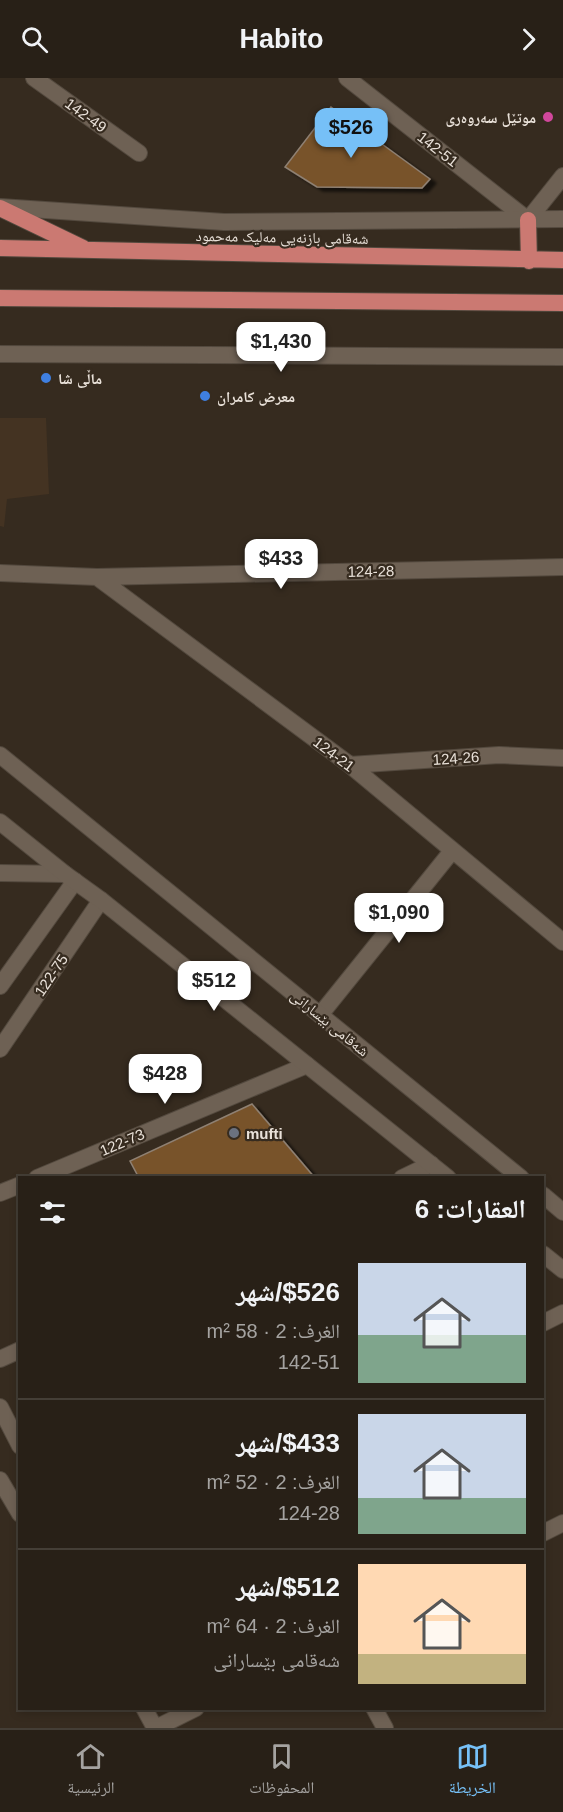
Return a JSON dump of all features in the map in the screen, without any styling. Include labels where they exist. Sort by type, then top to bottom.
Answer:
[{"type":"highway","points":[[0,208],[89,250]]},
{"type":"highway","points":[[528,220],[529,261]]},
{"type":"highway","name":"شەقامی بازنەیی مەلیک مەحمود","points":[[0,248],[563,260]]},
{"type":"highway","points":[[0,298],[563,303]]},
{"type":"street","name":"142-49","points":[[34,78],[139,153]]},
{"type":"street","name":"142-51","points":[[347,78],[528,220]]},
{"type":"street","points":[[528,220],[563,176]]},
{"type":"street","points":[[0,208],[224,222],[563,219]]},
{"type":"street","points":[[0,354],[563,357]]},
{"type":"street","name":"124-28","points":[[0,573],[97,577],[563,567]]},
{"type":"street","name":"124-21","points":[[97,577],[350,765],[563,942]]},
{"type":"street","name":"شەقامی بێسارانی","points":[[0,754],[519,1176]]},
{"type":"street","name":"124-26","points":[[350,765],[499,755],[563,758]]},
{"type":"street","points":[[0,822],[446,1176]]},
{"type":"street","points":[[320,1015],[452,851]]},
{"type":"street","points":[[0,873],[70,878]]},
{"type":"street","points":[[0,986],[70,878]]},
{"type":"street","name":"122-75","points":[[0,1050],[101,900]]},
{"type":"street","name":"122-73","points":[[42,1176],[307,1065]]},
{"type":"street","points":[[406,1176],[431,1164]]},
{"type":"street","points":[[0,1193],[18,1186]]},
{"type":"street","points":[[544,1196],[563,1212]]},
{"type":"street","points":[[544,1255],[563,1270]]},
{"type":"street","points":[[544,1322],[563,1313]]},
{"type":"street","points":[[0,1359],[18,1351]]},
{"type":"street","points":[[0,1407],[18,1442]]},
{"type":"street","points":[[0,1480],[18,1511]]},
{"type":"street","points":[[544,1532],[563,1523]]},
{"type":"street","points":[[145,1710],[156,1728],[192,1710]]},
{"type":"street","points":[[375,1710],[385,1728]]},
{"type":"shaded area","points":[[0,418],[46,418],[49,494],[7,499],[4,527],[0,526]]},
{"type":"building","points":[[331,107],[430,179],[422,188],[317,187],[285,167]]},
{"type":"building","name":"mufti","points":[[252,1104],[313,1176],[138,1176],[130,1161]]},
{"type":"place","name":"موتێل سەروەری","points":[[548,117]]},
{"type":"place","name":"ماڵی شا","points":[[46,378]]},
{"type":"place","name":"معرض كامران","points":[[205,396]]},
{"type":"place","name":"mufti","points":[[234,1133]]}]
